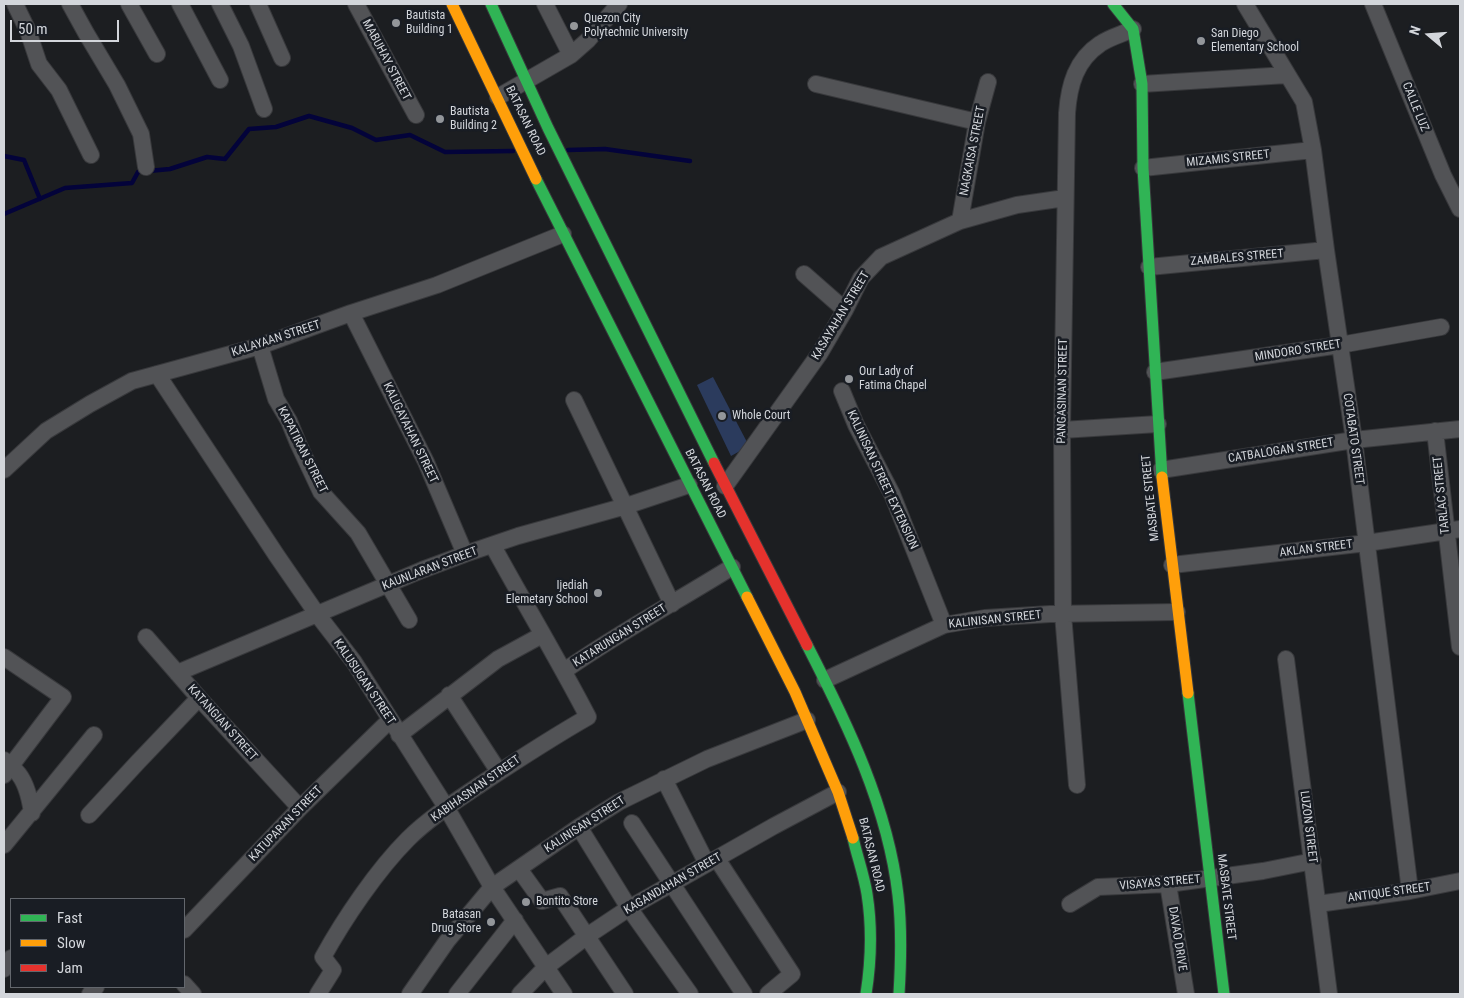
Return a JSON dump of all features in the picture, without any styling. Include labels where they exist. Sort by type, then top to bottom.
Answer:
[{"type":"main road","name":"BATASAN ROAD","points":[[452,4],[563,234],[795,692],[838,792],[852,831],[868,894],[870,931],[869,973],[866,994]]},
{"type":"main road","name":"BATASAN ROAD","points":[[491,4],[525,81],[725,486],[825,680],[857,749],[885,830],[899,903],[902,950],[902,976],[899,994]]},
{"type":"main road","name":"MASBATE STREET","points":[[1114,4],[1133,29],[1142,84],[1144,168],[1161,470],[1224,994]]},
{"type":"street","points":[[15,4],[28,31],[39,64],[59,90],[91,155]]},
{"type":"street","points":[[70,4],[117,85],[141,134],[146,167]]},
{"type":"street","points":[[129,4],[157,54]]},
{"type":"street","points":[[180,4],[220,80]]},
{"type":"street","points":[[220,4],[241,46],[264,109]]},
{"type":"street","points":[[258,4],[282,58]]},
{"type":"street","name":"MABUHAY STREET","points":[[356,4],[416,115]]},
{"type":"street","points":[[545,4],[571,55]]},
{"type":"street","points":[[498,97],[571,55],[588,40],[619,4]]},
{"type":"street","name":"COTABATO STREET","points":[[1245,4],[1304,102],[1313,150],[1354,440],[1410,891]]},
{"type":"street","name":"CALLE LUZ","points":[[1373,4],[1443,175],[1460,209]]},
{"type":"street","name":"PANGASINAN STREET","points":[[1077,786],[1064,614],[1062,430],[1067,113],[1069,91],[1074,73],[1082,61],[1100,44],[1133,29]]},
{"type":"street","points":[[1142,84],[1287,75]]},
{"type":"street","name":"NAGKAISA STREET","points":[[960,221],[978,122],[988,82]]},
{"type":"street","points":[[816,84],[978,122]]},
{"type":"street","name":"MIZAMIS STREET","points":[[1144,168],[1313,150]]},
{"type":"street","name":"KASAYAHAN STREET","points":[[725,486],[820,352],[845,310],[861,278],[882,257],[960,221],[1017,205],[1065,198]]},
{"type":"street","name":"KALAYAAN STREET","points":[[4,470],[46,431],[90,404],[132,382],[260,346],[351,312],[436,285],[563,234]]},
{"type":"street","name":"ZAMBALES STREET","points":[[1149,267],[1326,250]]},
{"type":"street","points":[[804,274],[845,310]]},
{"type":"street","name":"KALIGAYAHAN STREET","points":[[351,312],[426,462],[465,554]]},
{"type":"street","name":"MINDORO STREET","points":[[1155,372],[1441,328]]},
{"type":"street","name":"KAPATIRAN STREET","points":[[260,346],[276,398],[289,421],[321,492],[358,533],[409,620]]},
{"type":"street","name":"KALUSUGAN STREET","points":[[157,374],[317,614],[354,662],[446,807],[492,887],[564,994]]},
{"type":"street","name":"KALINISAN STREET EXTENSION","points":[[842,391],[856,425],[895,502],[944,625]]},
{"type":"street","points":[[574,400],[672,604]]},
{"type":"street","points":[[1062,430],[1158,424]]},
{"type":"street","name":"CATBALOGAN STREET","points":[[1161,470],[1354,440],[1460,429]]},
{"type":"street","name":"TARLAC STREET","points":[[1435,431],[1453,530],[1460,647]]},
{"type":"street","name":"KAUNLARAN STREET","points":[[177,673],[465,554],[518,536],[626,506],[689,485]]},
{"type":"street","name":"AKLAN STREET","points":[[1172,565],[1367,543],[1453,530]]},
{"type":"street","name":"KATARUNGAN STREET","points":[[493,546],[564,671],[600,646],[732,567]]},
{"type":"street","name":"KALINISAN STREET","points":[[825,680],[944,625],[992,618],[1064,614],[1177,612]]},
{"type":"street","points":[[399,735],[498,659],[542,635]]},
{"type":"street","name":"KATANGIAN STREET","points":[[146,637],[300,808]]},
{"type":"street","name":"LUZON STREET","points":[[1286,660],[1329,994]]},
{"type":"street","points":[[7,664],[62,697],[6,767],[17,771],[30,801],[32,813]]},
{"type":"street","name":"KABIHASNAN STREET","points":[[318,994],[333,970],[323,957],[335,935],[379,873],[408,839],[446,807],[548,740],[588,717],[564,671]]},
{"type":"street","points":[[449,695],[499,772]]},
{"type":"street","points":[[89,815],[199,698]]},
{"type":"street","name":"KATUPARAN STREET","points":[[185,929],[300,808],[390,720]]},
{"type":"street","name":"KALINISAN STREET","points":[[410,994],[447,941],[492,887],[619,802],[707,759],[807,720]]},
{"type":"street","points":[[4,845],[94,735]]},
{"type":"street","points":[[664,779],[712,861],[792,974],[768,994]]},
{"type":"street","name":"KAGANDAHAN STREET","points":[[520,994],[546,967],[587,936],[629,908],[838,792]]},
{"type":"street","points":[[632,823],[744,994]]},
{"type":"street","points":[[579,827],[629,908],[690,994]]},
{"type":"street","name":"VISAYAS STREET","points":[[1070,904],[1098,887],[1168,884],[1313,862]]},
{"type":"street","points":[[519,869],[542,901],[560,896],[625,994]]},
{"type":"street","name":"ANTIQUE STREET","points":[[1318,904],[1410,891],[1460,881]]},
{"type":"street","name":"DAVAO DRIVE","points":[[1168,884],[1186,994]]},
{"type":"street","points":[[457,994],[515,920]]},
{"type":"shaded area","name":"Whole Court","points":[[713,377],[749,446],[731,456],[697,385]]},
{"type":"waterway","points":[[4,214],[65,188],[132,183],[138,172],[170,169],[207,157],[225,159],[249,129],[276,127],[309,116],[352,128],[376,140],[410,135],[445,152],[513,151]]},
{"type":"waterway","points":[[568,150],[605,149],[690,161]]},
{"type":"waterway","points":[[4,156],[24,160],[40,199]]},
{"type":"traffic: fast","points":[[491,4],[548,128],[714,463]]},
{"type":"traffic: fast","points":[[1113,4],[1133,29],[1142,84],[1143,168],[1162,477]]},
{"type":"traffic: fast","points":[[536,179],[747,597]]},
{"type":"traffic: fast","points":[[807,645],[851,735],[864,766],[885,830],[893,862],[898,895],[901,944],[899,994]]},
{"type":"traffic: fast","points":[[1188,693],[1224,994]]},
{"type":"traffic: fast","points":[[853,838],[869,906],[870,957],[866,994]]},
{"type":"traffic: slow","points":[[452,4],[536,179]]},
{"type":"traffic: slow","points":[[1162,477],[1188,693]]},
{"type":"traffic: slow","points":[[747,597],[795,692],[838,792],[853,838]]},
{"type":"traffic: jam","points":[[714,463],[807,645]]},
{"type":"place","name":"Bautista Building 1","points":[[396,23]]},
{"type":"place","name":"Quezon City Polytechnic University","points":[[574,26]]},
{"type":"place","name":"San Diego Elementary School","points":[[1201,41]]},
{"type":"place","name":"Bautista Building 2","points":[[440,119]]},
{"type":"place","name":"Our Lady of Fatima Chapel","points":[[849,379]]},
{"type":"place","name":"Whole Court","points":[[722,416]]},
{"type":"place","name":"Ijediah Elemetary School","points":[[598,593]]},
{"type":"place","name":"Bontito Store","points":[[526,902]]},
{"type":"place","name":"Batasan Drug Store","points":[[491,922]]}]
